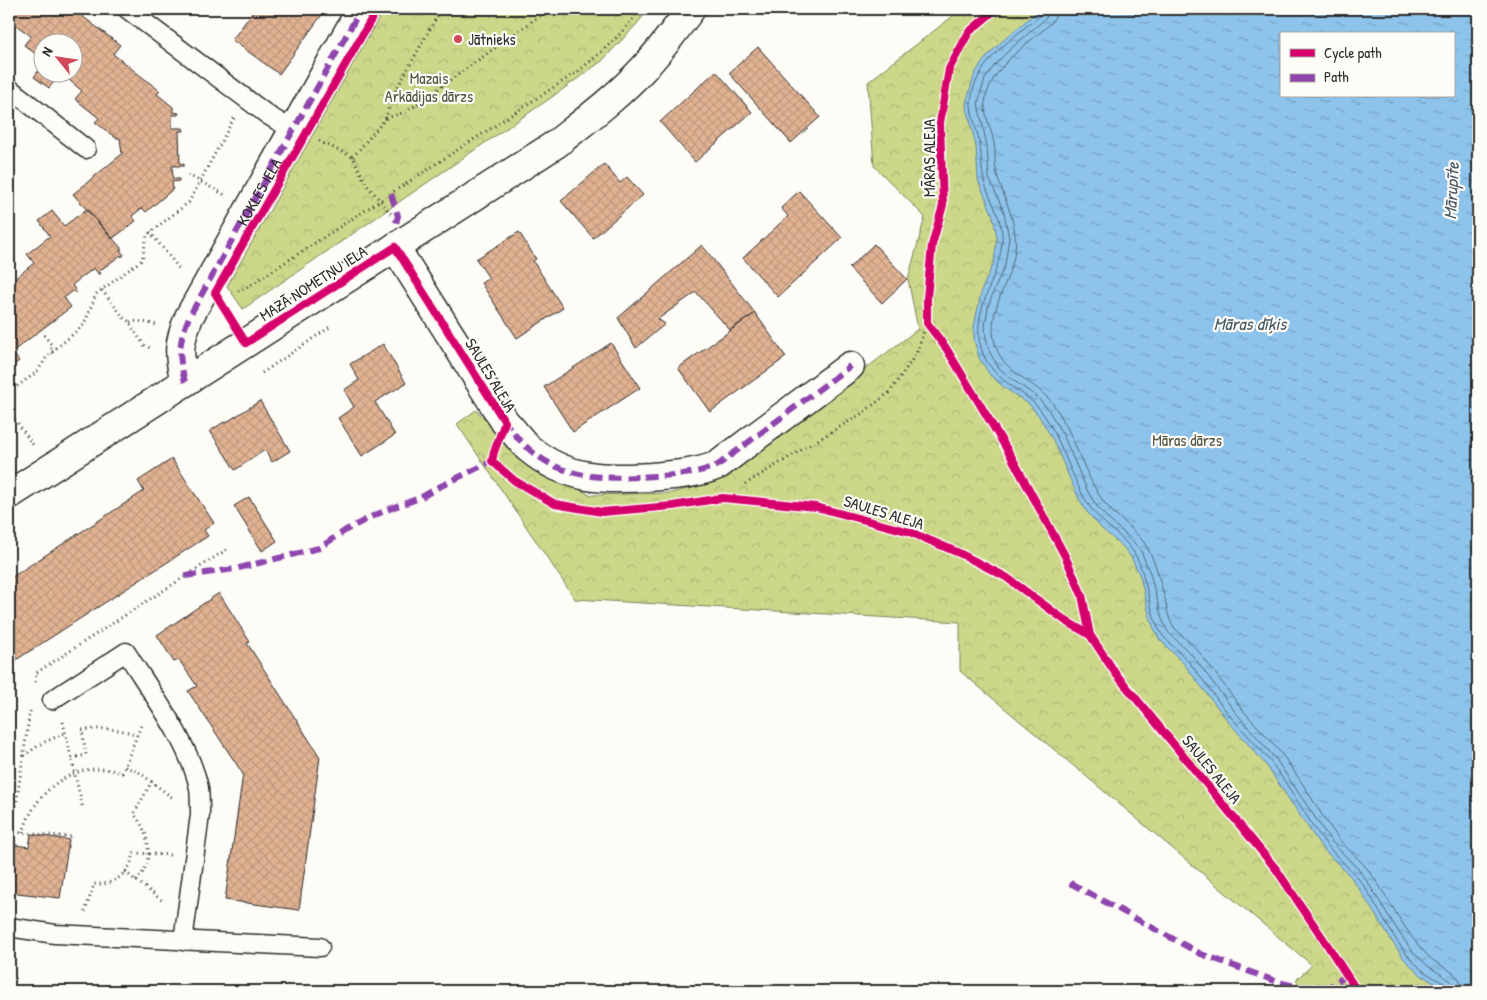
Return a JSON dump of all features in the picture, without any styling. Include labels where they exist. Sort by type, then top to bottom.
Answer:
[{"type":"street","name":"KOKLES IELA","points":[[185,382],[180,362],[180,346],[190,317],[361,9]]},
{"type":"street","name":"MAZĀ NOMETŅU IELA","points":[[9,495],[556,144],[606,104],[643,69],[691,9]]},
{"type":"street","name":"SAULES ALEJA","points":[[395,248],[505,422],[527,447],[546,461],[565,471],[592,478],[620,479],[703,472],[718,466],[850,366]]},
{"type":"lane","points":[[127,9],[269,116],[293,130]]},
{"type":"lane","points":[[9,88],[86,149]]},
{"type":"lane","points":[[52,700],[126,652],[176,734],[190,761],[198,787],[200,815],[183,941]]},
{"type":"lane","points":[[9,927],[55,934],[320,947]]},
{"type":"path","points":[[353,157],[386,118],[391,99],[441,9]]},
{"type":"path","points":[[386,118],[406,112],[549,9]]},
{"type":"path","points":[[237,292],[246,288],[574,74],[596,58],[617,38],[640,9]]},
{"type":"path","points":[[9,392],[37,372],[53,350],[84,325],[96,294],[142,260],[146,235],[189,202],[245,98]]},
{"type":"path","points":[[293,130],[353,157],[366,184],[389,212]]},
{"type":"path","points":[[188,175],[226,195]]},
{"type":"path","points":[[150,232],[184,275]]},
{"type":"path","points":[[102,290],[124,318],[130,322],[145,346],[153,349]]},
{"type":"path","points":[[130,322],[138,321],[165,327]]},
{"type":"path","points":[[262,373],[336,323]]},
{"type":"path","points":[[927,323],[946,348],[1011,456],[1061,548],[1082,595],[1090,635]]},
{"type":"path","points":[[44,335],[52,344],[53,356]]},
{"type":"path","points":[[9,411],[35,448]]},
{"type":"path","points":[[1082,630],[1090,635],[1096,643]]},
{"type":"path","points":[[36,673],[41,685],[62,715],[83,809]]},
{"type":"path","points":[[23,833],[34,805],[46,790],[62,779],[75,774],[99,770],[122,774],[146,713],[159,705]]},
{"type":"path","points":[[72,758],[86,755],[82,730],[98,728],[127,731],[138,735]]},
{"type":"path","points":[[23,756],[42,743],[66,734]]},
{"type":"path","points":[[125,767],[139,772],[152,781],[134,814],[145,831],[148,842],[145,866],[136,881]]},
{"type":"path","points":[[94,884],[108,883],[116,880],[133,861],[134,853],[195,856]]},
{"type":"path","points":[[125,872],[186,918]]},
{"type":"green space","name":"Mazais Arkādijas dārzs","points":[[384,9],[649,9],[602,61],[243,309],[227,286]]},
{"type":"green space","name":"Māras dīķis","points":[[962,9],[1478,9],[1478,991],[1303,991],[1296,980],[1312,965],[960,671],[960,622],[575,599],[457,424],[476,410],[529,462],[590,495],[671,493],[716,482],[918,329],[908,279],[925,217],[874,166],[868,82]]},
{"type":"water","name":"Māras dīķis","points":[[1040,9],[1478,9],[1478,991],[1447,991],[1421,975],[1405,960],[1358,887],[1350,876],[1322,848],[1266,765],[1228,721],[1183,663],[1159,639],[1151,622],[1140,576],[1131,557],[1087,512],[1078,497],[1053,440],[1039,416],[1029,404],[1006,389],[990,375],[979,358],[974,340],[974,326],[982,289],[994,262],[997,238],[993,216],[978,180],[976,147],[966,103],[975,73],[999,44]]},
{"type":"building","points":[[9,9],[73,9],[120,45],[113,54],[160,91],[157,94],[173,107],[173,112],[179,113],[178,115],[172,115],[172,128],[183,128],[184,131],[179,131],[180,164],[184,164],[184,166],[172,166],[173,179],[179,179],[179,181],[172,182],[173,189],[146,212],[142,208],[132,216],[136,221],[112,239],[73,194],[122,154],[120,138],[116,138],[95,122],[99,118],[75,99],[82,91],[72,82],[82,82],[82,32],[32,32],[32,51],[24,45],[31,36],[9,20]]},
{"type":"building","points":[[252,9],[326,9],[279,74],[232,40],[252,13],[250,11]]},
{"type":"building","points":[[758,47],[820,117],[791,143],[729,73]]},
{"type":"building","points":[[716,71],[752,112],[695,162],[660,122]]},
{"type":"building","points":[[41,82],[54,82],[49,88]]},
{"type":"building","points":[[604,164],[620,183],[627,177],[643,195],[593,238],[561,201]]},
{"type":"building","points":[[799,191],[842,238],[778,297],[743,258],[788,216],[781,208]]},
{"type":"building","points":[[87,209],[122,249],[120,250],[124,255],[122,257],[121,255],[99,271],[101,273],[99,275],[94,268],[72,285],[76,291],[75,293],[73,291],[64,298],[71,307],[12,352],[19,361],[9,369],[9,275],[13,280],[34,263],[27,254],[50,236],[39,221],[52,211],[64,226]]},
{"type":"building","points":[[519,232],[536,259],[533,261],[563,308],[517,338],[481,283],[489,278],[476,259]]},
{"type":"building","points":[[874,244],[907,279],[882,303],[849,268]]},
{"type":"building","points":[[702,245],[755,313],[730,330],[696,292],[658,319],[665,324],[636,348],[618,318]]},
{"type":"building","points":[[755,313],[786,357],[710,412],[678,368]]},
{"type":"building","points":[[611,343],[640,388],[573,432],[544,387]]},
{"type":"building","points":[[383,344],[406,383],[375,402],[395,435],[362,456],[338,418],[354,407],[344,390],[359,380],[350,364]]},
{"type":"building","points":[[260,401],[290,451],[272,462],[265,450],[235,470],[210,431]]},
{"type":"building","points":[[172,459],[214,523],[204,530],[208,536],[16,660],[9,713],[9,579],[144,491],[138,481]]},
{"type":"building","points":[[249,497],[277,541],[262,551],[234,506]]},
{"type":"building","points":[[219,593],[250,642],[247,643],[320,757],[299,910],[225,900],[243,774],[188,691],[197,686],[179,660],[174,662],[157,635]]},
{"type":"building","points":[[31,834],[69,840],[60,898],[9,892],[9,844],[29,847]]},
{"type":"marked path","points":[[185,382],[180,349],[189,317],[361,9]]},
{"type":"marked path","points":[[391,194],[398,216],[396,223]]},
{"type":"marked path","points":[[503,418],[518,438],[534,453],[551,464],[569,471],[589,476],[609,477],[687,473],[718,465],[850,366]]},
{"type":"marked path","points":[[185,576],[235,569],[319,548],[346,530],[373,516],[420,498],[492,461]]},
{"type":"marked path","points":[[1070,883],[1201,954],[1278,982],[1318,991]]},
{"type":"marked path","points":[[1323,991],[1347,975]]},
{"type":"cycle path","points":[[377,9],[215,293],[246,343],[395,247],[505,422],[492,461],[515,481],[555,504],[602,512],[672,506],[723,498],[816,507],[910,532],[959,553],[1006,577],[1066,621],[1090,635],[1116,674],[1276,869],[1357,991]]},
{"type":"cycle path","name":"MĀRAS ALEJA","points":[[996,9],[969,32],[949,69],[940,123],[943,205],[932,245],[927,298],[927,323],[946,348],[1011,456],[1065,556],[1082,595],[1090,635]]},
{"type":"place","name":"Jātnieks","points":[[458,39]]},
{"type":"water label","name":"Mārupīte","points":[[1451,191]]},
{"type":"park label","name":"Māras dārzs","points":[[1187,440]]}]
